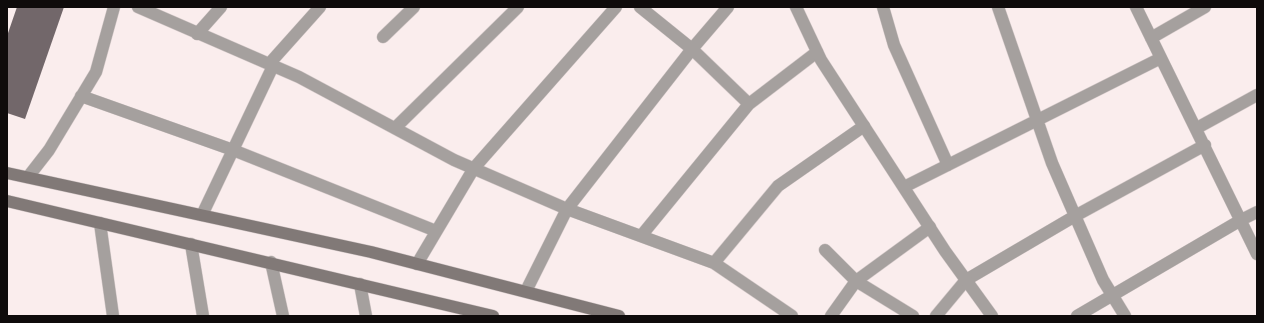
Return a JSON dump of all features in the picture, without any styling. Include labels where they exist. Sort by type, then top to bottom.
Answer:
[{"type":"main road","points":[[7,173],[202,215],[417,264],[619,316]]},
{"type":"main road","points":[[7,201],[272,262],[493,316]]},
{"type":"street","points":[[28,178],[49,150],[96,72],[114,7]]},
{"type":"street","points":[[138,7],[197,34],[299,77],[474,168],[567,208],[714,263],[792,316]]},
{"type":"street","points":[[197,34],[221,7]]},
{"type":"street","points":[[202,215],[271,65],[320,7]]},
{"type":"street","points":[[383,37],[414,7]]},
{"type":"street","points":[[395,128],[518,7]]},
{"type":"street","points":[[417,264],[474,168],[616,7]]},
{"type":"street","points":[[640,7],[692,49],[748,104]]},
{"type":"street","points":[[526,291],[567,208],[692,49],[728,7]]},
{"type":"street","points":[[796,7],[817,52],[930,227],[992,316]]},
{"type":"street","points":[[883,7],[894,46],[948,165]]},
{"type":"street","points":[[998,7],[1052,163],[1103,280],[1125,316]]},
{"type":"street","points":[[1136,7],[1197,128],[1257,254]]},
{"type":"street","points":[[1151,38],[1205,7]]},
{"type":"street","points":[[642,236],[748,104],[817,52]]},
{"type":"street","points":[[904,187],[1161,58]]},
{"type":"street","points":[[1197,128],[1257,95]]},
{"type":"street","points":[[82,96],[233,150],[436,231]]},
{"type":"street","points":[[714,263],[778,186],[864,126]]},
{"type":"street","points":[[936,316],[966,280],[1075,216],[1205,145]]},
{"type":"street","points":[[1077,316],[1257,212]]},
{"type":"street","points":[[100,223],[113,316]]},
{"type":"street","points":[[831,316],[856,281],[930,227]]},
{"type":"street","points":[[191,244],[203,316]]},
{"type":"street","points":[[825,250],[856,281],[913,316]]},
{"type":"street","points":[[272,262],[283,316]]},
{"type":"street","points":[[360,284],[366,316]]},
{"type":"building","points":[[17,7],[64,7],[25,119],[7,113],[7,36]]}]
